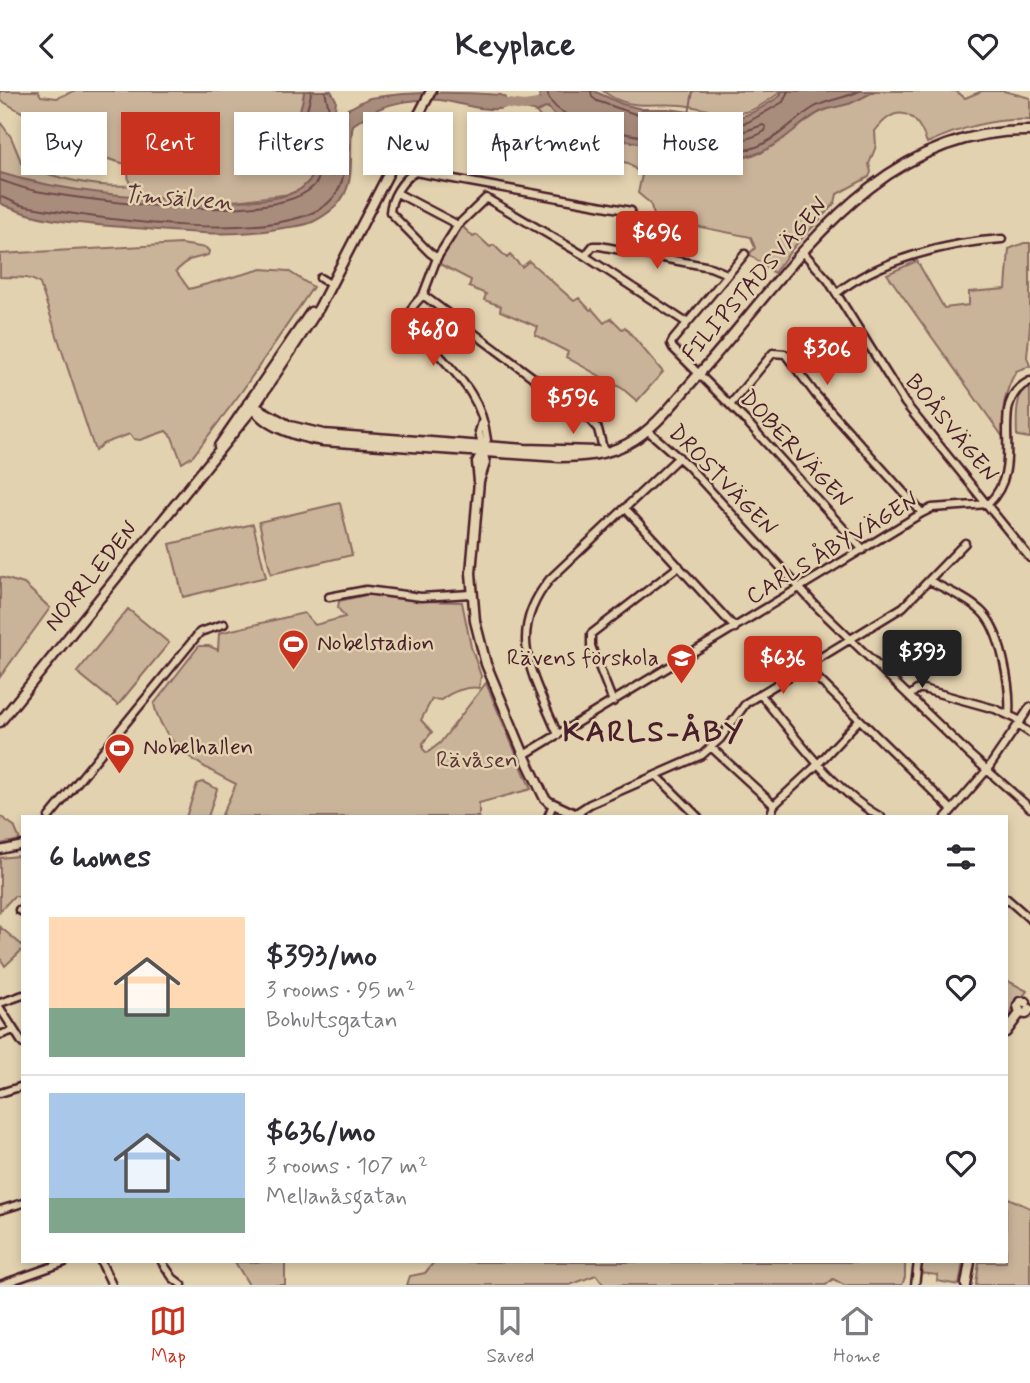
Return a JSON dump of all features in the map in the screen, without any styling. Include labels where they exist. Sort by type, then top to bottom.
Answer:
[{"type":"street","name":"NORRLEDEN","points":[[0,722],[228,442],[319,308],[431,91]]},
{"type":"street","name":"FILIPSTADSVÄGEN","points":[[251,405],[290,426],[312,433],[586,457],[604,452],[629,443],[647,430],[699,374],[802,251],[844,208],[914,160],[965,139],[994,132],[1030,131]]},
{"type":"street","points":[[437,258],[393,217],[390,207],[403,182],[415,172],[631,211]]},
{"type":"street","points":[[489,185],[486,198],[458,225],[437,258],[423,295],[410,312],[410,318],[475,397],[483,420],[486,440],[477,462],[479,481],[471,594],[481,650],[523,755],[544,797],[553,804],[578,815],[590,804],[694,759],[712,748],[747,703],[903,607],[965,543]]},
{"type":"street","points":[[397,193],[458,225]]},
{"type":"street","points":[[486,198],[584,256],[687,323],[745,254]]},
{"type":"street","points":[[837,293],[850,283],[923,253],[1002,239]]},
{"type":"street","points":[[584,256],[593,246],[600,246],[710,267],[727,274]]},
{"type":"street","name":"BOÅSVÄGEN","points":[[802,251],[820,269],[837,293],[899,395],[1030,558]]},
{"type":"street","points":[[320,278],[330,283]]},
{"type":"street","points":[[423,295],[590,420],[598,429],[604,452]]},
{"type":"street","name":"DOBERVÄGEN","points":[[687,323],[671,344],[863,550]]},
{"type":"street","points":[[730,405],[773,353],[785,354],[816,395],[922,513]]},
{"type":"street","points":[[988,504],[1002,492],[1009,475],[1010,402],[1018,389],[1030,381]]},
{"type":"street","name":"DROSTVÄGEN","points":[[647,430],[679,457],[799,588],[987,770],[1030,807]]},
{"type":"street","points":[[558,735],[526,653],[525,632],[530,610],[550,579],[679,457]]},
{"type":"street","name":"CARLS ÅBYVÄGEN","points":[[523,755],[922,513],[932,508],[988,504]]},
{"type":"street","points":[[625,508],[735,628]]},
{"type":"street","points":[[613,702],[591,646],[591,633],[679,566]]},
{"type":"street","points":[[930,581],[971,603],[991,622],[1009,692],[1009,713]]},
{"type":"street","points":[[329,597],[366,590],[421,597],[471,594]]},
{"type":"street","points":[[51,815],[200,632],[224,624]]},
{"type":"street","points":[[806,667],[952,810]]},
{"type":"street","points":[[909,696],[918,689],[923,689],[1009,713],[1030,733]]},
{"type":"street","points":[[760,694],[818,764],[857,801],[878,815]]},
{"type":"street","points":[[948,815],[987,770],[1030,708]]},
{"type":"street","points":[[771,815],[774,805],[818,764],[859,720]]},
{"type":"street","points":[[712,748],[774,805]]},
{"type":"street","points":[[656,775],[696,815]]},
{"type":"street","points":[[549,815],[553,804]]},
{"type":"street","points":[[0,850],[21,845]]},
{"type":"street","points":[[1008,900],[1030,919]]},
{"type":"street","points":[[0,1003],[21,996]]},
{"type":"street","points":[[1008,1031],[1028,1007]]},
{"type":"street","points":[[0,1008],[21,1041]]},
{"type":"street","points":[[0,1035],[14,1030]]},
{"type":"street","points":[[0,1093],[21,1087]]},
{"type":"street","points":[[0,1210],[21,1204]]},
{"type":"street","points":[[0,1285],[62,1263]]},
{"type":"street","points":[[101,1263],[112,1285]]},
{"type":"street","points":[[163,1263],[173,1279],[182,1285]]},
{"type":"street","points":[[915,1285],[918,1263]]},
{"type":"street","points":[[966,1285],[970,1263]]},
{"type":"green space","points":[[0,91],[38,91],[41,96],[57,98],[74,91],[304,91],[300,112],[234,112],[234,175],[311,175],[311,179],[302,189],[290,194],[235,201],[126,198],[35,184],[0,173],[0,122],[11,137],[21,162],[21,175],[52,175],[91,184],[119,186],[132,185],[128,175],[220,175],[220,112],[121,112],[121,162],[107,158],[107,112],[21,112],[0,100]]},
{"type":"green space","points":[[603,91],[782,91],[754,109],[743,112],[720,112],[670,104],[641,105],[613,98]]},
{"type":"green space","points":[[875,91],[956,91],[965,98],[982,91],[1004,91],[1030,98],[1030,120],[977,125],[927,143],[912,117],[905,114],[891,116],[875,131],[876,146],[869,164],[869,177],[837,194],[835,203],[793,248],[774,273],[749,254],[755,248],[751,237],[655,218],[650,203],[638,193],[642,175],[743,175],[743,157],[761,153],[818,113],[851,103]]},
{"type":"green space","points":[[548,107],[553,112],[536,112]]},
{"type":"green space","points":[[624,140],[638,142],[638,172],[624,162]]},
{"type":"green space","points":[[461,225],[473,237],[477,235],[490,247],[494,245],[507,258],[510,255],[522,267],[529,261],[574,301],[579,298],[604,323],[611,318],[622,329],[625,327],[663,372],[637,401],[623,389],[566,357],[568,352],[535,335],[538,327],[500,311],[501,306],[484,300],[486,294],[469,287],[471,280],[438,263]]},
{"type":"green space","points":[[1030,243],[1030,325],[1027,357],[1030,366],[1016,371],[1008,388],[1003,411],[1003,437],[887,274],[917,261],[944,308],[969,305],[969,292],[1006,289],[1009,249]]},
{"type":"green space","points":[[181,244],[206,248],[209,251],[208,255],[189,260],[176,271],[189,289],[262,269],[288,271],[313,287],[242,391],[193,456],[182,463],[172,437],[166,431],[140,440],[134,439],[130,434],[102,444],[95,451],[40,284],[26,278],[0,277],[0,254]]},
{"type":"green space","points":[[1028,378],[1030,438],[1017,436],[1019,399]]},
{"type":"green space","points":[[340,503],[352,555],[271,574],[259,522]]},
{"type":"green space","points":[[253,524],[266,577],[183,597],[170,544]]},
{"type":"green space","points":[[0,577],[24,584],[50,608],[0,677]]},
{"type":"green space","name":"Rävåsen","points":[[370,594],[419,601],[462,602],[471,647],[481,676],[479,688],[459,690],[441,700],[432,699],[421,720],[432,732],[423,743],[423,749],[427,753],[440,743],[486,683],[531,789],[479,803],[479,815],[222,815],[236,784],[185,753],[166,732],[154,704],[199,646],[218,650],[219,633],[304,613],[315,625],[345,617],[338,608],[339,601]]},
{"type":"green space","points":[[128,609],[169,643],[118,705],[77,672]]},
{"type":"green space","points":[[203,782],[217,789],[209,815],[187,815],[197,784]]},
{"type":"green space","points":[[0,816],[14,826],[20,840],[0,844]]},
{"type":"green space","points":[[21,857],[21,897],[14,896],[0,911],[0,858]]},
{"type":"green space","points":[[0,927],[21,944],[21,951],[5,966],[0,958]]},
{"type":"green space","points":[[1008,981],[1027,991],[1014,1005],[1008,1021]]},
{"type":"green space","points":[[1008,1198],[1030,1208],[1030,1285],[976,1285],[979,1263],[1008,1263]]},
{"type":"green space","points":[[236,1263],[285,1263],[285,1285],[249,1285]]},
{"type":"green space","points":[[433,1263],[905,1263],[902,1285],[844,1285],[833,1279],[826,1285],[604,1285],[596,1275],[570,1285],[407,1285],[410,1276],[425,1273]]},
{"type":"green space","points":[[922,1263],[963,1263],[959,1285],[937,1281],[938,1275],[921,1273]]},
{"type":"water","name":"Timsälven","points":[[304,91],[331,91],[336,100],[335,110],[340,111],[370,98],[402,94],[468,93],[501,95],[505,97],[505,107],[491,109],[425,100],[408,101],[372,112],[363,112],[363,118],[353,125],[350,177],[343,197],[324,216],[300,226],[246,233],[172,231],[48,219],[0,203],[0,173],[77,190],[129,196],[243,201],[289,194],[301,189],[311,179],[311,175],[349,175],[349,112],[300,112]]},
{"type":"water","points":[[539,91],[594,91],[622,104],[642,109],[690,112],[638,112],[638,143],[624,140],[624,112],[552,112],[548,107],[536,112],[525,109],[526,104],[540,99]]},
{"type":"water","points":[[782,91],[875,91],[851,103],[820,112],[779,142],[752,155],[743,156],[743,116],[780,96]]},
{"type":"waterway","points":[[689,112],[693,91]]},
{"type":"waterway","points":[[494,102],[524,106],[538,104]]},
{"type":"place","name":"Nobelstadion","points":[[294,671]]},
{"type":"place","name":"Rävens förskola","points":[[682,686]]},
{"type":"place","name":"Nobelhallen","points":[[120,775]]},
{"type":"district","name":"KARLS-ÅBY","points":[[654,732]]}]
